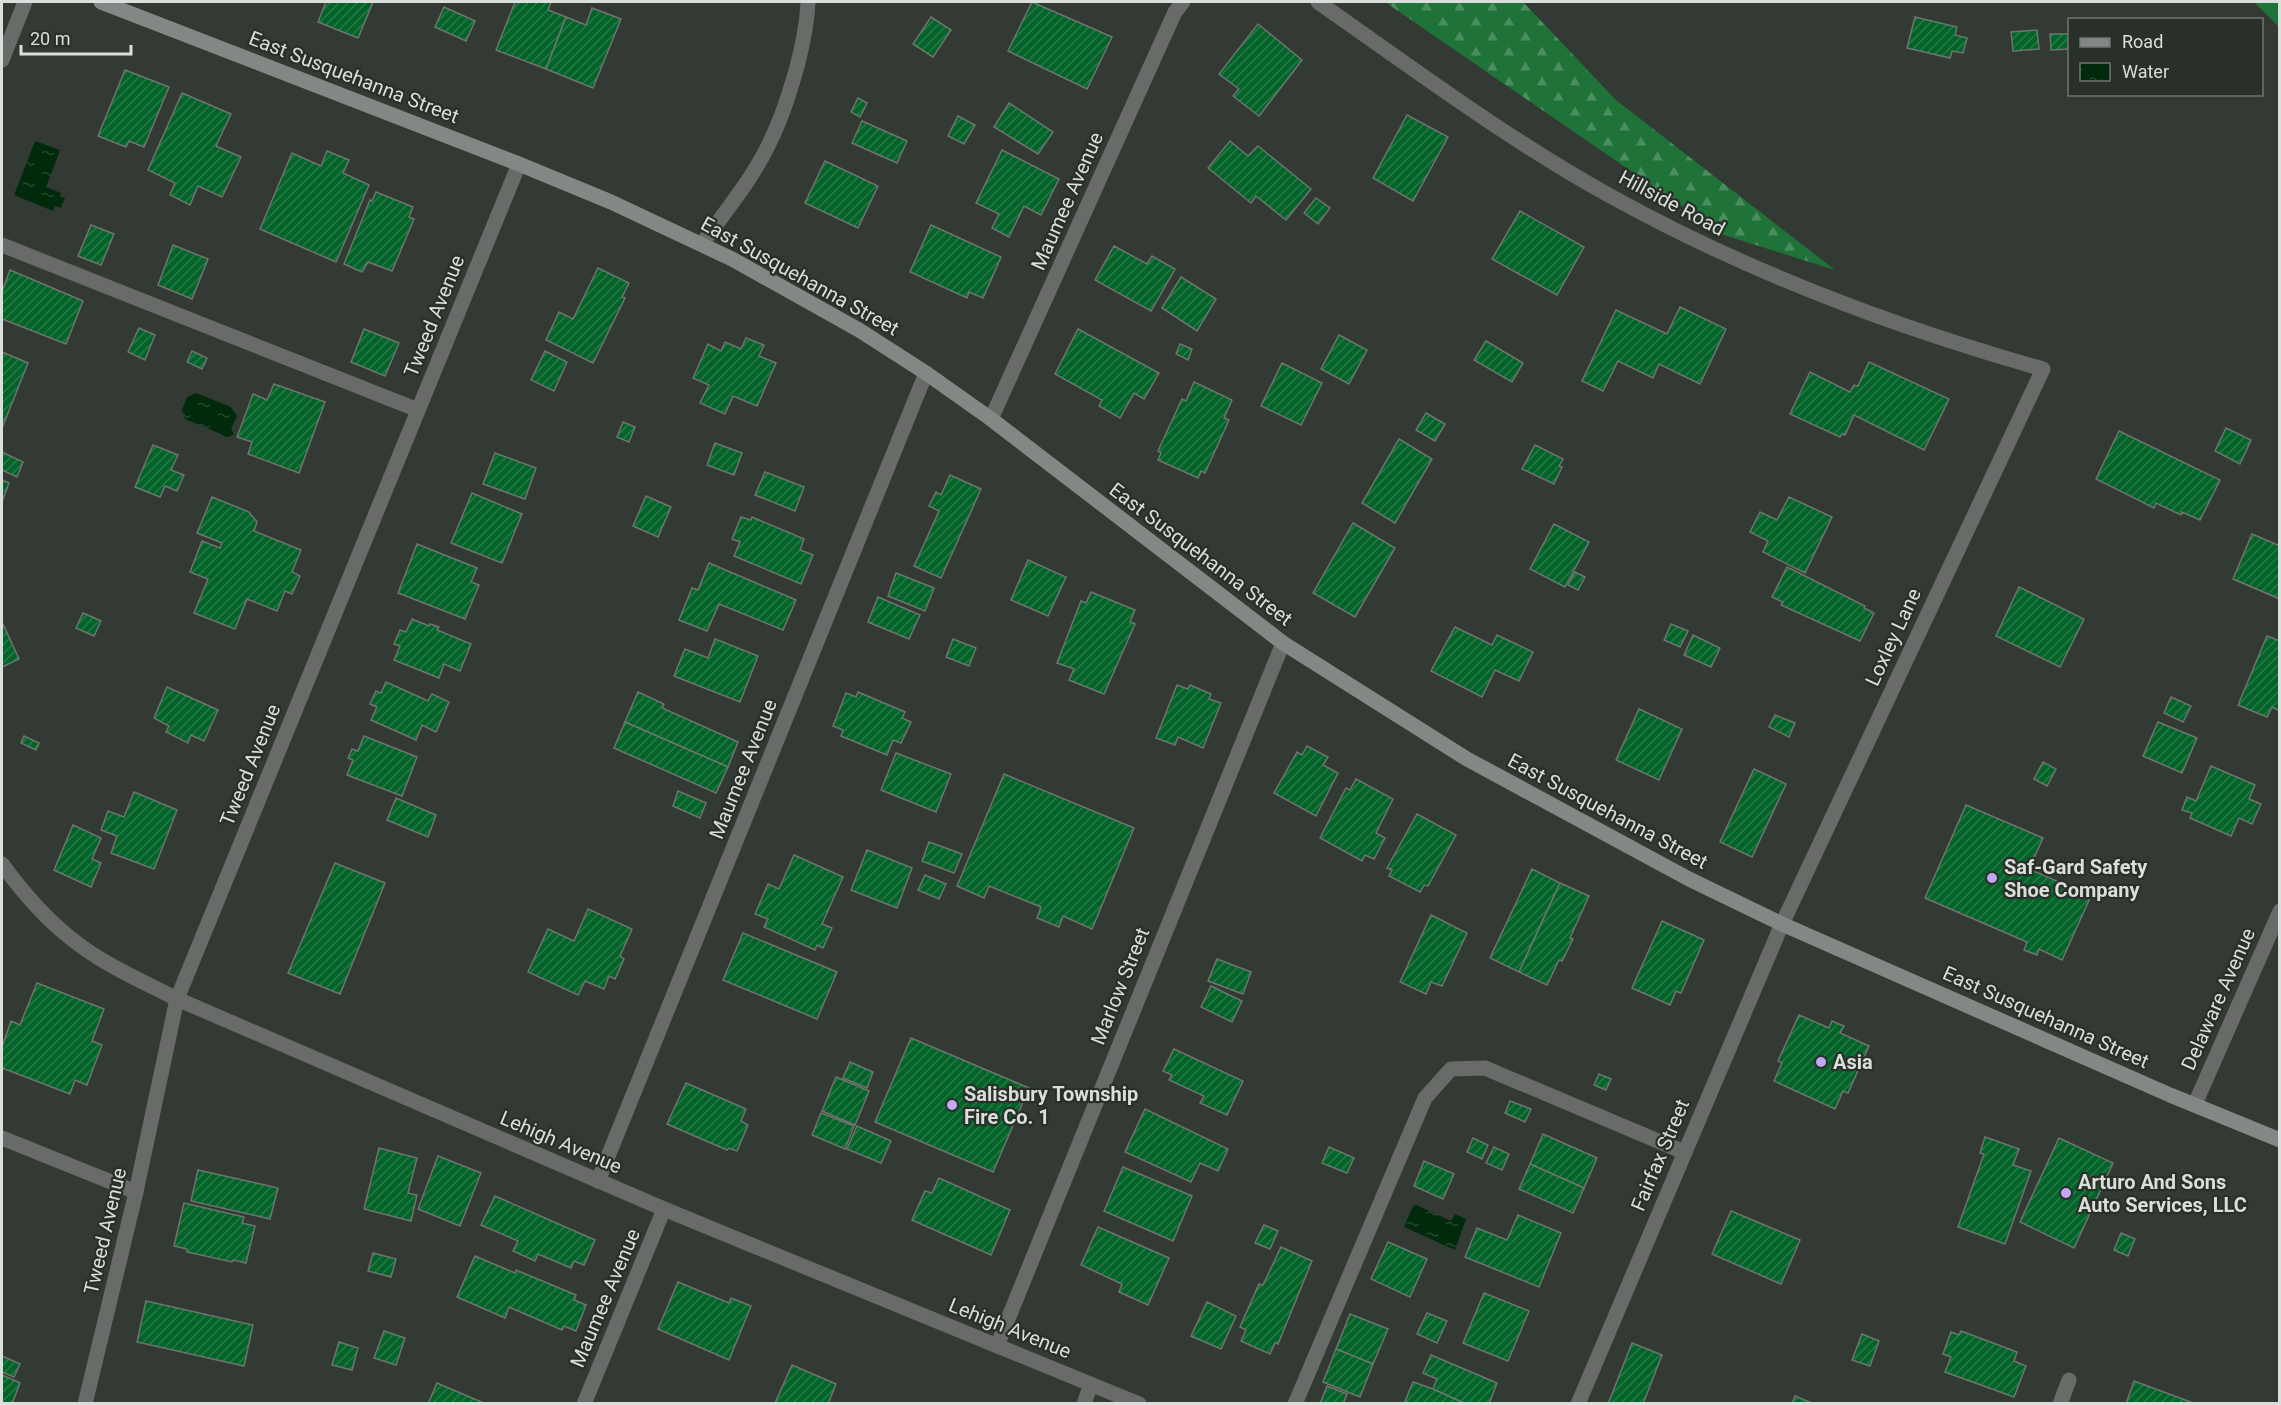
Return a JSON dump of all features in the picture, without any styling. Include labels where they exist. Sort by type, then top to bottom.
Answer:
[{"type":"main road","name":"East Susquehanna Street","points":[[101,2],[519,164],[702,244],[859,330],[926,374],[991,419],[1283,643],[1467,759],[1689,879],[1782,924],[2280,1140]]},
{"type":"street","points":[[2,60],[25,2]]},
{"type":"street","points":[[702,244],[768,148],[791,84],[807,25],[808,2]]},
{"type":"street","name":"Maumee Avenue","points":[[991,419],[1170,22],[1183,2]]},
{"type":"street","name":"Hillside Road","points":[[1318,2],[1497,124],[1612,197],[1734,260],[1860,311],[1976,350],[2043,369]]},
{"type":"street","name":"Tweed Avenue","points":[[85,1404],[136,1192],[177,999],[519,164]]},
{"type":"street","points":[[2,244],[418,410]]},
{"type":"street","name":"Loxley Lane","points":[[1782,924],[2043,369]]},
{"type":"street","name":"Maumee Avenue","points":[[598,1181],[926,374]]},
{"type":"street","name":"Marlow Street","points":[[997,1346],[1283,643]]},
{"type":"street","name":"Lehigh Avenue","points":[[2,864],[26,896],[69,937],[112,966],[177,999],[664,1209],[1139,1404]]},
{"type":"street","name":"Delaware Avenue","points":[[2195,1104],[2280,911]]},
{"type":"street","name":"Fairfax Street","points":[[1578,1404],[1782,924]]},
{"type":"street","points":[[1296,1404],[1425,1098],[1451,1070],[1485,1068],[1684,1152]]},
{"type":"street","points":[[2,1138],[136,1192]]},
{"type":"street","name":"Maumee Avenue","points":[[584,1404],[664,1209]]},
{"type":"street","points":[[2060,1404],[2069,1380]]},
{"type":"street","points":[[1084,1404],[1091,1384]]},
{"type":"green space","points":[[1385,2],[1523,2],[1616,100],[1835,270],[1724,235]]},
{"type":"green space","points":[[2254,2],[2279,2],[2279,27]]},
{"type":"water","points":[[35,141],[60,150],[46,187],[61,193],[60,197],[65,198],[61,208],[55,206],[53,211],[14,195]]},
{"type":"water","points":[[196,393],[231,407],[237,416],[231,429],[234,434],[225,439],[221,434],[185,419],[182,410],[187,397]]},
{"type":"water","points":[[1414,1204],[1451,1221],[1455,1214],[1466,1219],[1455,1250],[1404,1227]]},
{"type":"building","points":[[326,2],[373,2],[358,38],[318,22]]},
{"type":"building","points":[[515,2],[551,2],[548,10],[566,17],[546,69],[496,50]]},
{"type":"building","points":[[1032,2],[1112,37],[1087,89],[1008,51]]},
{"type":"building","points":[[444,7],[475,21],[466,41],[435,27]]},
{"type":"building","points":[[592,8],[621,19],[593,88],[546,69],[566,17],[586,25]]},
{"type":"building","points":[[931,17],[951,30],[933,57],[913,44]]},
{"type":"building","points":[[1915,17],[1957,27],[1955,35],[1967,38],[1963,53],[1952,51],[1950,58],[1907,48]]},
{"type":"building","points":[[1258,24],[1302,60],[1259,116],[1233,96],[1239,89],[1219,74]]},
{"type":"building","points":[[2037,30],[2039,49],[2013,51],[2011,32]]},
{"type":"building","points":[[2050,34],[2068,34],[2068,49],[2051,50]]},
{"type":"building","points":[[125,70],[169,87],[144,147],[129,141],[126,147],[98,136]]},
{"type":"building","points":[[182,93],[231,114],[216,146],[241,157],[222,197],[198,186],[190,205],[170,195],[175,183],[148,170]]},
{"type":"building","points":[[858,98],[867,103],[860,117],[851,112]]},
{"type":"building","points":[[1009,103],[1053,132],[1038,154],[994,127]]},
{"type":"building","points":[[1407,115],[1448,137],[1413,201],[1373,178]]},
{"type":"building","points":[[958,116],[975,125],[964,144],[948,136]]},
{"type":"building","points":[[862,121],[907,141],[897,163],[852,143]]},
{"type":"building","points":[[1230,141],[1248,156],[1258,146],[1311,189],[1286,220],[1256,196],[1251,203],[1208,168]]},
{"type":"building","points":[[1002,150],[1059,179],[1041,215],[1024,206],[1009,237],[992,228],[999,214],[976,203]]},
{"type":"building","points":[[327,151],[349,160],[343,173],[369,185],[336,262],[260,229],[292,153],[321,166]]},
{"type":"building","points":[[825,161],[878,186],[858,228],[805,203]]},
{"type":"building","points":[[376,192],[413,207],[409,217],[414,219],[392,271],[368,262],[362,272],[344,264],[370,200],[372,201]]},
{"type":"building","points":[[1316,198],[1330,208],[1318,224],[1304,213]]},
{"type":"building","points":[[1520,211],[1584,247],[1557,295],[1492,259]]},
{"type":"building","points":[[91,225],[114,234],[101,265],[78,256]]},
{"type":"building","points":[[931,225],[1001,257],[983,298],[969,292],[967,298],[910,272]]},
{"type":"building","points":[[173,245],[208,259],[192,299],[158,285]]},
{"type":"building","points":[[1114,246],[1147,264],[1152,256],[1175,269],[1151,311],[1095,280]]},
{"type":"building","points":[[598,268],[629,283],[622,297],[625,298],[593,363],[546,340],[559,312],[573,319]]},
{"type":"building","points":[[10,270],[83,301],[66,344],[2,319],[2,292]]},
{"type":"building","points":[[1181,277],[1216,299],[1197,331],[1162,308]]},
{"type":"building","points":[[1680,307],[1726,329],[1700,384],[1659,364],[1653,378],[1618,361],[1603,391],[1582,381],[1616,310],[1667,334]]},
{"type":"building","points":[[139,328],[155,335],[145,360],[128,352]]},
{"type":"building","points":[[364,329],[399,343],[385,376],[351,362]]},
{"type":"building","points":[[1078,329],[1159,373],[1144,399],[1134,393],[1120,418],[1099,406],[1102,400],[1055,374]]},
{"type":"building","points":[[1339,335],[1367,350],[1349,384],[1321,369]]},
{"type":"building","points":[[746,338],[764,345],[759,356],[776,363],[757,406],[733,396],[725,414],[700,403],[709,385],[693,378],[708,344],[721,351],[725,342],[741,349]]},
{"type":"building","points":[[1486,341],[1523,363],[1512,382],[1474,360]]},
{"type":"building","points":[[1180,344],[1192,349],[1188,360],[1176,354]]},
{"type":"building","points":[[192,351],[207,358],[202,369],[187,362]]},
{"type":"building","points":[[545,351],[567,362],[554,391],[531,380]]},
{"type":"building","points":[[2,352],[28,363],[2,428]]},
{"type":"building","points":[[1869,362],[1949,399],[1924,450],[1854,415],[1845,435],[1842,434],[1840,437],[1790,414],[1810,372],[1850,392],[1854,385],[1858,386]]},
{"type":"building","points":[[1282,363],[1322,383],[1301,425],[1261,406]]},
{"type":"building","points":[[1194,382],[1232,400],[1224,418],[1229,420],[1205,473],[1201,471],[1198,478],[1158,460],[1161,453],[1158,451],[1182,399],[1186,401]]},
{"type":"building","points":[[274,384],[325,402],[299,473],[248,454],[252,442],[237,437],[253,394],[267,400]]},
{"type":"building","points":[[1426,413],[1445,424],[1435,441],[1416,430]]},
{"type":"building","points":[[623,422],[635,427],[629,442],[617,437]]},
{"type":"building","points":[[2226,428],[2251,440],[2240,464],[2215,451]]},
{"type":"building","points":[[2119,431],[2220,480],[2200,520],[2182,512],[2181,515],[2156,503],[2154,508],[2096,479]]},
{"type":"building","points":[[1399,439],[1432,459],[1395,523],[1362,503]]},
{"type":"building","points":[[715,443],[742,453],[734,475],[707,465]]},
{"type":"building","points":[[153,445],[178,455],[171,470],[184,475],[177,491],[165,486],[160,497],[135,487]]},
{"type":"building","points":[[1535,445],[1563,459],[1554,484],[1522,469]]},
{"type":"building","points":[[2,452],[23,462],[17,477],[2,470]]},
{"type":"building","points":[[495,453],[536,468],[525,499],[483,484]]},
{"type":"building","points":[[765,472],[804,487],[795,511],[755,495]]},
{"type":"building","points":[[950,475],[981,489],[941,578],[914,566],[939,511],[929,506],[936,492],[941,495]]},
{"type":"building","points":[[2,480],[9,483],[2,502]]},
{"type":"building","points":[[472,493],[522,514],[502,563],[451,543]]},
{"type":"building","points":[[646,496],[671,507],[658,537],[633,526]]},
{"type":"building","points":[[212,497],[249,512],[257,522],[254,531],[301,550],[292,572],[300,576],[292,594],[285,591],[277,611],[247,599],[235,629],[194,613],[208,579],[190,572],[202,541],[220,548],[222,543],[197,533]]},
{"type":"building","points":[[1789,497],[1832,517],[1805,573],[1763,552],[1768,541],[1750,532],[1760,512],[1777,520]]},
{"type":"building","points":[[741,517],[751,520],[752,517],[804,539],[800,550],[813,555],[801,584],[734,556],[740,542],[732,539]]},
{"type":"building","points":[[1353,523],[1395,548],[1355,617],[1313,593]]},
{"type":"building","points":[[1554,524],[1589,542],[1565,587],[1530,569]]},
{"type":"building","points":[[2252,534],[2280,546],[2280,599],[2233,579]]},
{"type":"building","points":[[417,544],[477,568],[471,582],[479,585],[465,619],[398,593]]},
{"type":"building","points":[[1028,560],[1066,577],[1048,616],[1011,600]]},
{"type":"building","points":[[709,563],[796,600],[783,630],[719,604],[707,631],[679,620],[692,588],[698,590]]},
{"type":"building","points":[[1787,567],[1865,606],[1864,608],[1874,613],[1860,641],[1781,605],[1783,602],[1772,597]]},
{"type":"building","points":[[1575,572],[1585,577],[1578,590],[1568,585]]},
{"type":"building","points":[[896,573],[934,588],[925,611],[888,596]]},
{"type":"building","points":[[2019,587],[2084,619],[2060,667],[1996,636]]},
{"type":"building","points":[[1091,592],[1135,610],[1130,622],[1135,624],[1104,694],[1069,680],[1074,669],[1057,663],[1081,601],[1086,603]]},
{"type":"building","points":[[878,597],[920,615],[909,639],[868,622]]},
{"type":"building","points":[[83,613],[101,621],[94,636],[76,628]]},
{"type":"building","points":[[412,619],[429,626],[430,624],[439,627],[437,630],[471,644],[460,671],[444,664],[439,678],[394,660],[400,646],[394,644],[400,630],[406,632]]},
{"type":"building","points":[[2,622],[19,659],[2,667]]},
{"type":"building","points":[[1671,624],[1688,631],[1680,647],[1664,640]]},
{"type":"building","points":[[1455,627],[1492,645],[1497,635],[1533,652],[1519,681],[1495,670],[1482,697],[1431,671]]},
{"type":"building","points":[[1693,635],[1720,648],[1711,667],[1684,655]]},
{"type":"building","points":[[2267,636],[2280,641],[2280,711],[2272,707],[2267,717],[2238,705]]},
{"type":"building","points":[[715,639],[758,656],[740,702],[674,676],[685,649],[708,658]]},
{"type":"building","points":[[953,639],[976,648],[969,666],[946,657]]},
{"type":"building","points":[[386,682],[428,701],[432,694],[449,702],[436,732],[422,725],[416,740],[371,720],[377,707],[370,704],[376,691],[381,693]]},
{"type":"building","points":[[1177,685],[1188,689],[1190,685],[1211,694],[1209,699],[1221,703],[1203,748],[1178,737],[1175,745],[1156,738]]},
{"type":"building","points":[[167,687],[218,710],[204,741],[191,735],[188,743],[166,732],[169,726],[154,718]]},
{"type":"building","points":[[638,692],[664,704],[662,708],[738,742],[728,767],[625,722]]},
{"type":"building","points":[[858,692],[905,712],[902,718],[911,722],[901,743],[893,740],[887,755],[841,736],[843,730],[833,726],[846,693],[856,697]]},
{"type":"building","points":[[2171,697],[2191,706],[2183,722],[2164,713]]},
{"type":"building","points":[[1639,709],[1682,729],[1659,780],[1616,760]]},
{"type":"building","points":[[1775,715],[1795,723],[1789,737],[1769,727]]},
{"type":"building","points":[[625,722],[728,767],[716,793],[614,748]]},
{"type":"building","points":[[2158,722],[2197,738],[2182,773],[2143,756]]},
{"type":"building","points":[[24,736],[39,743],[36,750],[21,743]]},
{"type":"building","points":[[364,736],[417,757],[402,796],[347,775],[353,760],[348,758],[352,749],[358,751]]},
{"type":"building","points":[[1307,746],[1328,757],[1323,765],[1338,773],[1316,816],[1274,793],[1297,752],[1302,755]]},
{"type":"building","points":[[896,753],[951,774],[936,812],[881,790]]},
{"type":"building","points":[[2043,762],[2056,769],[2047,786],[2034,779]]},
{"type":"building","points":[[2211,766],[2255,785],[2249,799],[2261,804],[2252,824],[2239,818],[2231,836],[2190,818],[2192,813],[2182,810],[2187,797],[2196,801]]},
{"type":"building","points":[[1754,769],[1786,784],[1752,857],[1720,842]]},
{"type":"building","points":[[1004,774],[1134,828],[1092,929],[1063,916],[1059,927],[1037,918],[1041,907],[989,886],[984,898],[957,886]]},
{"type":"building","points":[[1356,779],[1393,799],[1376,833],[1385,838],[1374,859],[1365,855],[1362,861],[1320,838],[1346,788],[1350,790]]},
{"type":"building","points":[[678,791],[706,803],[700,818],[673,806]]},
{"type":"building","points":[[134,792],[177,810],[154,869],[111,853],[117,836],[101,830],[108,811],[124,817]]},
{"type":"building","points":[[396,798],[436,815],[428,837],[387,820]]},
{"type":"building","name":"Saf-Gard Safety Shoe Company","points":[[1966,805],[2043,838],[2029,869],[2091,896],[2062,960],[2039,949],[2037,955],[2024,950],[2027,942],[1925,898]]},
{"type":"building","points":[[1417,814],[1456,835],[1428,886],[1424,885],[1420,892],[1389,876],[1392,870],[1387,868]]},
{"type":"building","points":[[73,825],[101,838],[92,859],[101,863],[91,887],[54,870]]},
{"type":"building","points":[[929,842],[962,854],[954,873],[922,861]]},
{"type":"building","points":[[867,850],[912,868],[897,908],[851,890]]},
{"type":"building","points":[[794,855],[843,877],[822,924],[832,928],[823,948],[817,945],[815,950],[764,927],[768,919],[755,914],[768,884],[779,889]]},
{"type":"building","points":[[335,863],[385,883],[340,994],[288,973]]},
{"type":"building","points":[[1532,869],[1560,883],[1519,972],[1490,958]]},
{"type":"building","points":[[925,875],[946,884],[939,899],[918,890]]},
{"type":"building","points":[[1560,883],[1589,896],[1570,938],[1573,939],[1562,961],[1559,960],[1547,985],[1519,972]]},
{"type":"building","points":[[588,909],[632,929],[620,956],[624,959],[615,979],[609,976],[604,989],[585,981],[578,995],[528,972],[548,929],[574,941]]},
{"type":"building","points":[[1431,915],[1467,933],[1442,986],[1431,982],[1426,994],[1400,982]]},
{"type":"building","points":[[1662,921],[1704,940],[1681,993],[1676,991],[1670,1005],[1632,988]]},
{"type":"building","points":[[743,933],[837,972],[817,1019],[723,980]]},
{"type":"building","points":[[1217,959],[1251,972],[1243,994],[1208,981]]},
{"type":"building","points":[[37,983],[104,1009],[92,1041],[102,1045],[87,1085],[75,1080],[70,1094],[2,1068],[2,1047],[11,1021],[20,1025]]},
{"type":"building","points":[[1211,986],[1242,1001],[1232,1022],[1201,1007]]},
{"type":"building","name":"Asia","points":[[1799,1015],[1829,1028],[1832,1021],[1844,1026],[1840,1033],[1869,1046],[1848,1093],[1843,1091],[1835,1109],[1774,1081],[1782,1063],[1778,1061]]},
{"type":"building","name":"Salisbury Township Fire Co. 1","points":[[911,1038],[1029,1088],[993,1172],[875,1122]]},
{"type":"building","points":[[1174,1049],[1243,1081],[1227,1115],[1200,1103],[1204,1096],[1169,1080],[1172,1075],[1163,1071]]},
{"type":"building","points":[[850,1062],[873,1072],[867,1088],[843,1078]]},
{"type":"building","points":[[1599,1074],[1611,1079],[1606,1090],[1594,1085]]},
{"type":"building","points":[[836,1077],[869,1091],[855,1125],[822,1111]]},
{"type":"building","points":[[686,1083],[746,1109],[741,1121],[748,1125],[737,1151],[729,1148],[727,1150],[667,1124]]},
{"type":"building","points":[[1510,1101],[1531,1109],[1525,1122],[1505,1113]]},
{"type":"building","points":[[1145,1109],[1228,1149],[1218,1171],[1200,1163],[1191,1182],[1125,1152]]},
{"type":"building","points":[[821,1113],[854,1126],[845,1149],[812,1135]]},
{"type":"building","points":[[857,1126],[891,1141],[881,1163],[847,1149]]},
{"type":"building","points":[[1543,1134],[1597,1158],[1584,1188],[1530,1164]]},
{"type":"building","points":[[1985,1137],[2019,1149],[2013,1165],[2031,1171],[2005,1244],[1958,1227],[1984,1154],[1980,1153]]},
{"type":"building","points":[[1473,1138],[1488,1145],[1482,1159],[1467,1152]]},
{"type":"building","name":"Arturo And Sons Auto Services, LLC","points":[[2059,1138],[2113,1163],[2074,1248],[2020,1222]]},
{"type":"building","points":[[1329,1147],[1354,1158],[1347,1173],[1322,1163]]},
{"type":"building","points":[[1494,1147],[1509,1154],[1502,1170],[1486,1163]]},
{"type":"building","points":[[379,1148],[417,1158],[408,1193],[417,1195],[411,1221],[364,1209]]},
{"type":"building","points":[[438,1156],[481,1173],[460,1226],[418,1209]]},
{"type":"building","points":[[1424,1161],[1454,1174],[1443,1199],[1414,1186]]},
{"type":"building","points":[[1530,1164],[1584,1188],[1573,1213],[1519,1189]]},
{"type":"building","points":[[1123,1167],[1192,1196],[1173,1241],[1104,1211]]},
{"type":"building","points":[[198,1170],[278,1188],[270,1219],[191,1201]]},
{"type":"building","points":[[939,1178],[1010,1210],[991,1255],[912,1220],[925,1191],[932,1193]]},
{"type":"building","points":[[495,1196],[595,1240],[584,1265],[574,1261],[571,1268],[538,1254],[535,1261],[513,1251],[518,1241],[481,1225]]},
{"type":"building","points":[[184,1203],[244,1217],[242,1223],[255,1226],[246,1263],[187,1252],[187,1249],[174,1246]]},
{"type":"building","points":[[1731,1211],[1800,1240],[1781,1284],[1712,1254]]},
{"type":"building","points":[[1518,1215],[1561,1233],[1539,1287],[1465,1257],[1477,1228],[1507,1240]]},
{"type":"building","points":[[1264,1225],[1278,1231],[1270,1249],[1255,1243]]},
{"type":"building","points":[[1098,1227],[1169,1258],[1148,1305],[1119,1292],[1122,1284],[1081,1265]]},
{"type":"building","points":[[2121,1233],[2135,1239],[2128,1256],[2114,1250]]},
{"type":"building","points":[[1388,1242],[1427,1259],[1410,1297],[1371,1279]]},
{"type":"building","points":[[1281,1247],[1312,1261],[1278,1344],[1275,1343],[1270,1354],[1241,1341],[1246,1330],[1240,1327],[1259,1284],[1263,1285]]},
{"type":"building","points":[[373,1253],[396,1259],[391,1277],[368,1271]]},
{"type":"building","points":[[475,1256],[576,1295],[574,1300],[586,1305],[576,1331],[564,1326],[562,1330],[509,1307],[505,1318],[457,1297]]},
{"type":"building","points":[[678,1282],[729,1303],[731,1298],[751,1306],[729,1360],[658,1329]]},
{"type":"building","points":[[1484,1293],[1529,1311],[1508,1361],[1463,1343]]},
{"type":"building","points":[[146,1301],[253,1325],[244,1366],[137,1342]]},
{"type":"building","points":[[1207,1302],[1236,1316],[1221,1349],[1191,1336]]},
{"type":"building","points":[[1427,1313],[1447,1321],[1437,1343],[1417,1334]]},
{"type":"building","points":[[1350,1314],[1388,1329],[1373,1364],[1336,1349]]},
{"type":"building","points":[[384,1331],[405,1338],[396,1365],[374,1358]]},
{"type":"building","points":[[1961,1331],[2017,1352],[2014,1361],[2026,1366],[2014,1397],[1945,1372],[1951,1357],[1943,1354],[1951,1332],[1959,1335]]},
{"type":"building","points":[[1862,1334],[1879,1341],[1870,1366],[1852,1360]]},
{"type":"building","points":[[339,1342],[358,1348],[352,1370],[332,1365]]},
{"type":"building","points":[[1632,1343],[1662,1355],[1643,1404],[1608,1404]]},
{"type":"building","points":[[1336,1349],[1373,1364],[1360,1397],[1323,1382]]},
{"type":"building","points":[[1431,1355],[1497,1383],[1489,1404],[1466,1404],[1433,1389],[1437,1379],[1423,1373]]},
{"type":"building","points":[[2,1356],[20,1364],[14,1377],[2,1372]]},
{"type":"building","points":[[792,1365],[836,1384],[828,1404],[775,1403]]},
{"type":"building","points":[[2,1375],[20,1383],[12,1404],[2,1404]]},
{"type":"building","points":[[2134,1381],[2196,1404],[2126,1404]]},
{"type":"building","points":[[1413,1382],[1433,1389],[1466,1404],[1404,1404]]},
{"type":"building","points":[[437,1383],[486,1404],[428,1404]]},
{"type":"building","points":[[1327,1386],[1347,1394],[1343,1404],[1320,1404]]},
{"type":"building","points":[[1795,1396],[1814,1404],[1792,1404]]},
{"type":"place","name":"Saf-Gard Safety Shoe Company","points":[[1992,878]]},
{"type":"place","name":"Asia","points":[[1821,1062]]},
{"type":"place","name":"Salisbury Township Fire Co. 1","points":[[952,1105]]},
{"type":"place","name":"Arturo And Sons Auto Services, LLC","points":[[2066,1193]]}]
